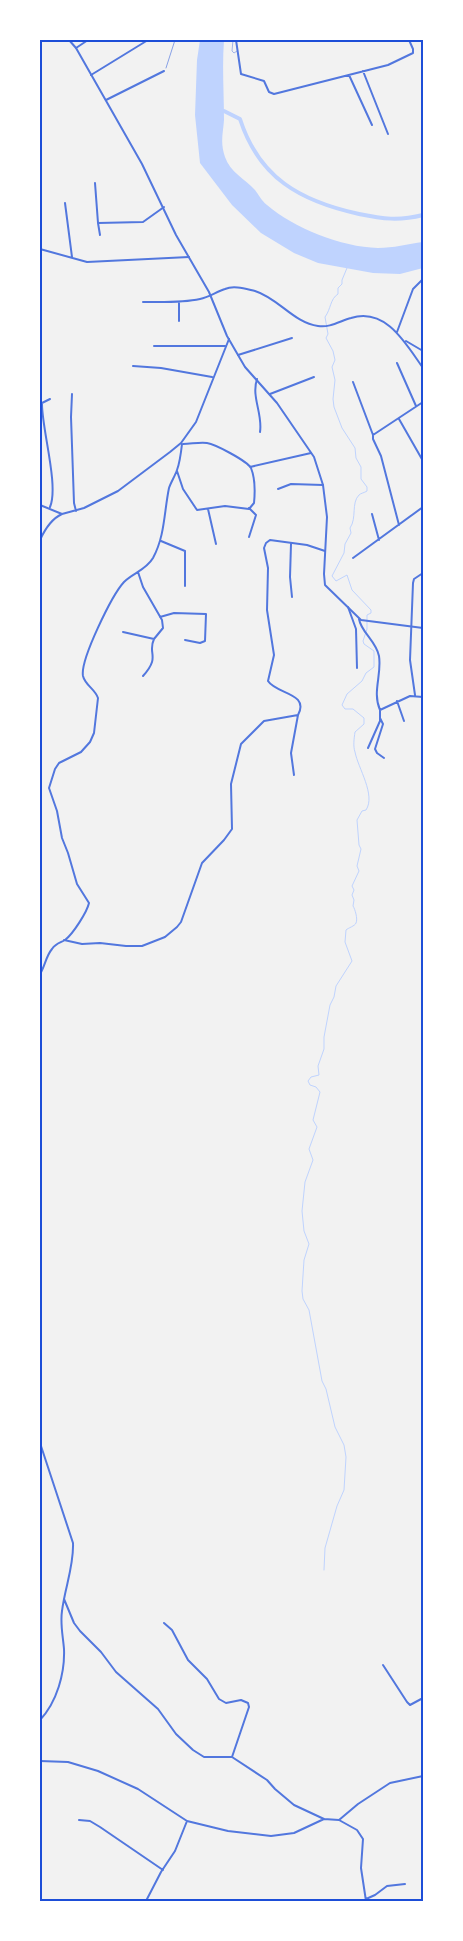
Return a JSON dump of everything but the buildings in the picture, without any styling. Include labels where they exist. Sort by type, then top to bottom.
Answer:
[{"type":"street","points":[[69,40],[76,48],[142,164],[238,355],[270,394],[312,453],[323,485],[328,523],[324,551],[325,585],[359,618],[368,621],[423,628]]},
{"type":"street","points":[[76,48],[88,40]]},
{"type":"street","points":[[91,75],[148,40]]},
{"type":"street","points":[[234,40],[241,74],[264,81],[267,90],[271,94],[363,72],[392,63],[411,54],[413,49],[409,40]]},
{"type":"street","points":[[106,100],[164,71]]},
{"type":"street","points":[[363,72],[388,134]]},
{"type":"street","points":[[350,75],[372,125]]},
{"type":"street","points":[[95,183],[100,235]]},
{"type":"street","points":[[65,203],[72,258]]},
{"type":"street","points":[[98,223],[143,222],[164,207]]},
{"type":"street","points":[[40,249],[87,262],[189,257]]},
{"type":"street","points":[[397,332],[413,289],[423,280]]},
{"type":"street","points":[[143,302],[195,300],[230,288],[255,292],[309,323],[325,327],[365,315],[379,319],[397,332],[423,368]]},
{"type":"street","points":[[179,302],[179,321]]},
{"type":"street","points":[[238,355],[292,338]]},
{"type":"street","points":[[40,540],[48,525],[56,517],[76,512],[118,491],[182,443],[197,419],[212,377],[229,339]]},
{"type":"street","points":[[405,341],[423,351]]},
{"type":"street","points":[[154,346],[225,346]]},
{"type":"street","points":[[396,363],[416,407]]},
{"type":"street","points":[[133,366],[161,368],[212,377]]},
{"type":"street","points":[[270,394],[314,377]]},
{"type":"street","points":[[257,379],[255,398],[259,410],[260,432]]},
{"type":"street","points":[[353,382],[381,456],[399,525]]},
{"type":"street","points":[[72,394],[73,484],[76,512]]},
{"type":"street","points":[[50,399],[41,404],[53,490],[50,508]]},
{"type":"street","points":[[374,435],[423,402]]},
{"type":"street","points":[[399,419],[423,461]]},
{"type":"street","points":[[182,443],[208,443],[250,467],[312,453]]},
{"type":"street","points":[[40,974],[50,950],[54,945],[64,940],[86,913],[89,903],[77,884],[62,838],[57,811],[49,788],[59,763],[81,752],[92,738],[98,700],[97,694],[83,675],[88,652],[95,633],[114,596],[124,582],[150,562],[160,541],[165,525],[170,485],[177,471],[182,443]]},
{"type":"street","points":[[249,508],[254,503],[255,493],[250,467]]},
{"type":"street","points":[[177,471],[183,489],[194,507],[199,511],[225,506],[249,508],[256,515],[249,537]]},
{"type":"street","points":[[278,489],[291,484],[323,485]]},
{"type":"street","points":[[40,505],[62,514]]},
{"type":"street","points":[[352,558],[423,508]]},
{"type":"street","points":[[208,509],[216,544]]},
{"type":"street","points":[[55,511],[56,517]]},
{"type":"street","points":[[372,514],[380,540]]},
{"type":"street","points":[[294,775],[290,753],[301,709],[298,701],[291,695],[274,688],[268,681],[274,654],[267,610],[268,568],[264,548],[270,540],[307,545],[324,551]]},
{"type":"street","points":[[160,541],[185,551],[186,586]]},
{"type":"street","points":[[291,544],[290,577],[292,597]]},
{"type":"street","points":[[138,572],[143,587],[160,617],[163,628],[152,643],[153,661],[143,676]]},
{"type":"street","points":[[415,695],[410,660],[413,580],[423,573]]},
{"type":"street","points":[[348,607],[356,629],[357,668]]},
{"type":"street","points":[[160,617],[179,613],[206,614],[205,641],[200,643],[185,640]]},
{"type":"street","points":[[359,618],[378,655],[379,672],[376,696],[380,718],[368,748]]},
{"type":"street","points":[[123,632],[154,639]]},
{"type":"street","points":[[380,710],[415,695],[423,697]]},
{"type":"street","points":[[397,702],[404,721]]},
{"type":"street","points":[[64,940],[82,944],[100,943],[142,946],[165,937],[176,927],[181,922],[202,863],[232,829],[232,772],[241,744],[264,721],[298,715]]},
{"type":"street","points":[[380,718],[383,724],[375,748],[384,758]]},
{"type":"street","points":[[40,1443],[73,1542],[72,1561],[61,1623],[64,1658],[52,1703],[49,1710],[40,1720]]},
{"type":"street","points":[[64,1599],[74,1623],[80,1631],[101,1652],[121,1677],[158,1709],[176,1734],[193,1750],[204,1757],[232,1757],[268,1780],[275,1789],[294,1805],[324,1819],[340,1820],[357,1830],[363,1839],[361,1868],[366,1900],[388,1886],[405,1884]]},
{"type":"street","points":[[164,1623],[172,1630],[188,1660],[207,1679],[219,1699],[226,1703],[241,1700],[249,1704],[232,1757]]},
{"type":"street","points":[[383,1665],[407,1702],[413,1704],[423,1698]]},
{"type":"street","points":[[40,1761],[59,1761],[80,1765],[138,1789],[187,1821],[228,1831],[271,1836],[294,1833],[324,1819]]},
{"type":"street","points":[[340,1820],[358,1804],[390,1783],[423,1776]]},
{"type":"street","points":[[78,1820],[90,1821],[162,1870]]},
{"type":"street","points":[[146,1901],[175,1850],[187,1821]]},
{"type":"lane","points":[[234,40],[232,51],[234,53],[237,51]]},
{"type":"path","points":[[164,71],[169,62],[175,40]]},
{"type":"water","points":[[200,40],[224,40],[223,152],[230,167],[255,190],[265,203],[304,228],[319,235],[349,244],[378,248],[423,242],[423,268],[400,274],[373,273],[318,263],[294,253],[261,233],[232,205],[200,163],[195,115],[197,60]]},
{"type":"waterway","points":[[224,111],[240,119],[258,157],[270,172],[300,194],[338,209],[368,216],[399,219],[423,215]]},
{"type":"waterway","points":[[324,1570],[325,1548],[337,1506],[344,1490],[346,1457],[344,1445],[335,1427],[326,1389],[322,1381],[309,1310],[303,1299],[302,1291],[304,1260],[309,1244],[304,1231],[302,1211],[305,1182],[313,1160],[309,1149],[317,1127],[313,1120],[320,1092],[316,1087],[310,1085],[308,1081],[311,1077],[319,1075],[318,1066],[324,1049],[324,1037],[330,1005],[336,986],[352,961],[345,942],[346,930],[357,921],[352,895],[354,890],[352,886],[359,871],[357,866],[361,849],[357,820],[369,804],[368,789],[354,750],[355,732],[364,724],[364,718],[353,709],[345,709],[342,705],[347,694],[374,667],[374,651],[364,644],[363,641],[367,629],[367,615],[371,613],[371,610],[352,590],[347,575],[336,581],[332,576],[344,553],[345,544],[351,533],[350,528],[355,502],[360,494],[367,491],[367,487],[361,479],[361,467],[356,458],[355,448],[342,428],[334,407],[335,380],[332,367],[335,360],[333,351],[326,338],[328,334],[325,317],[333,299],[338,294],[338,288],[342,284],[347,268]]}]
